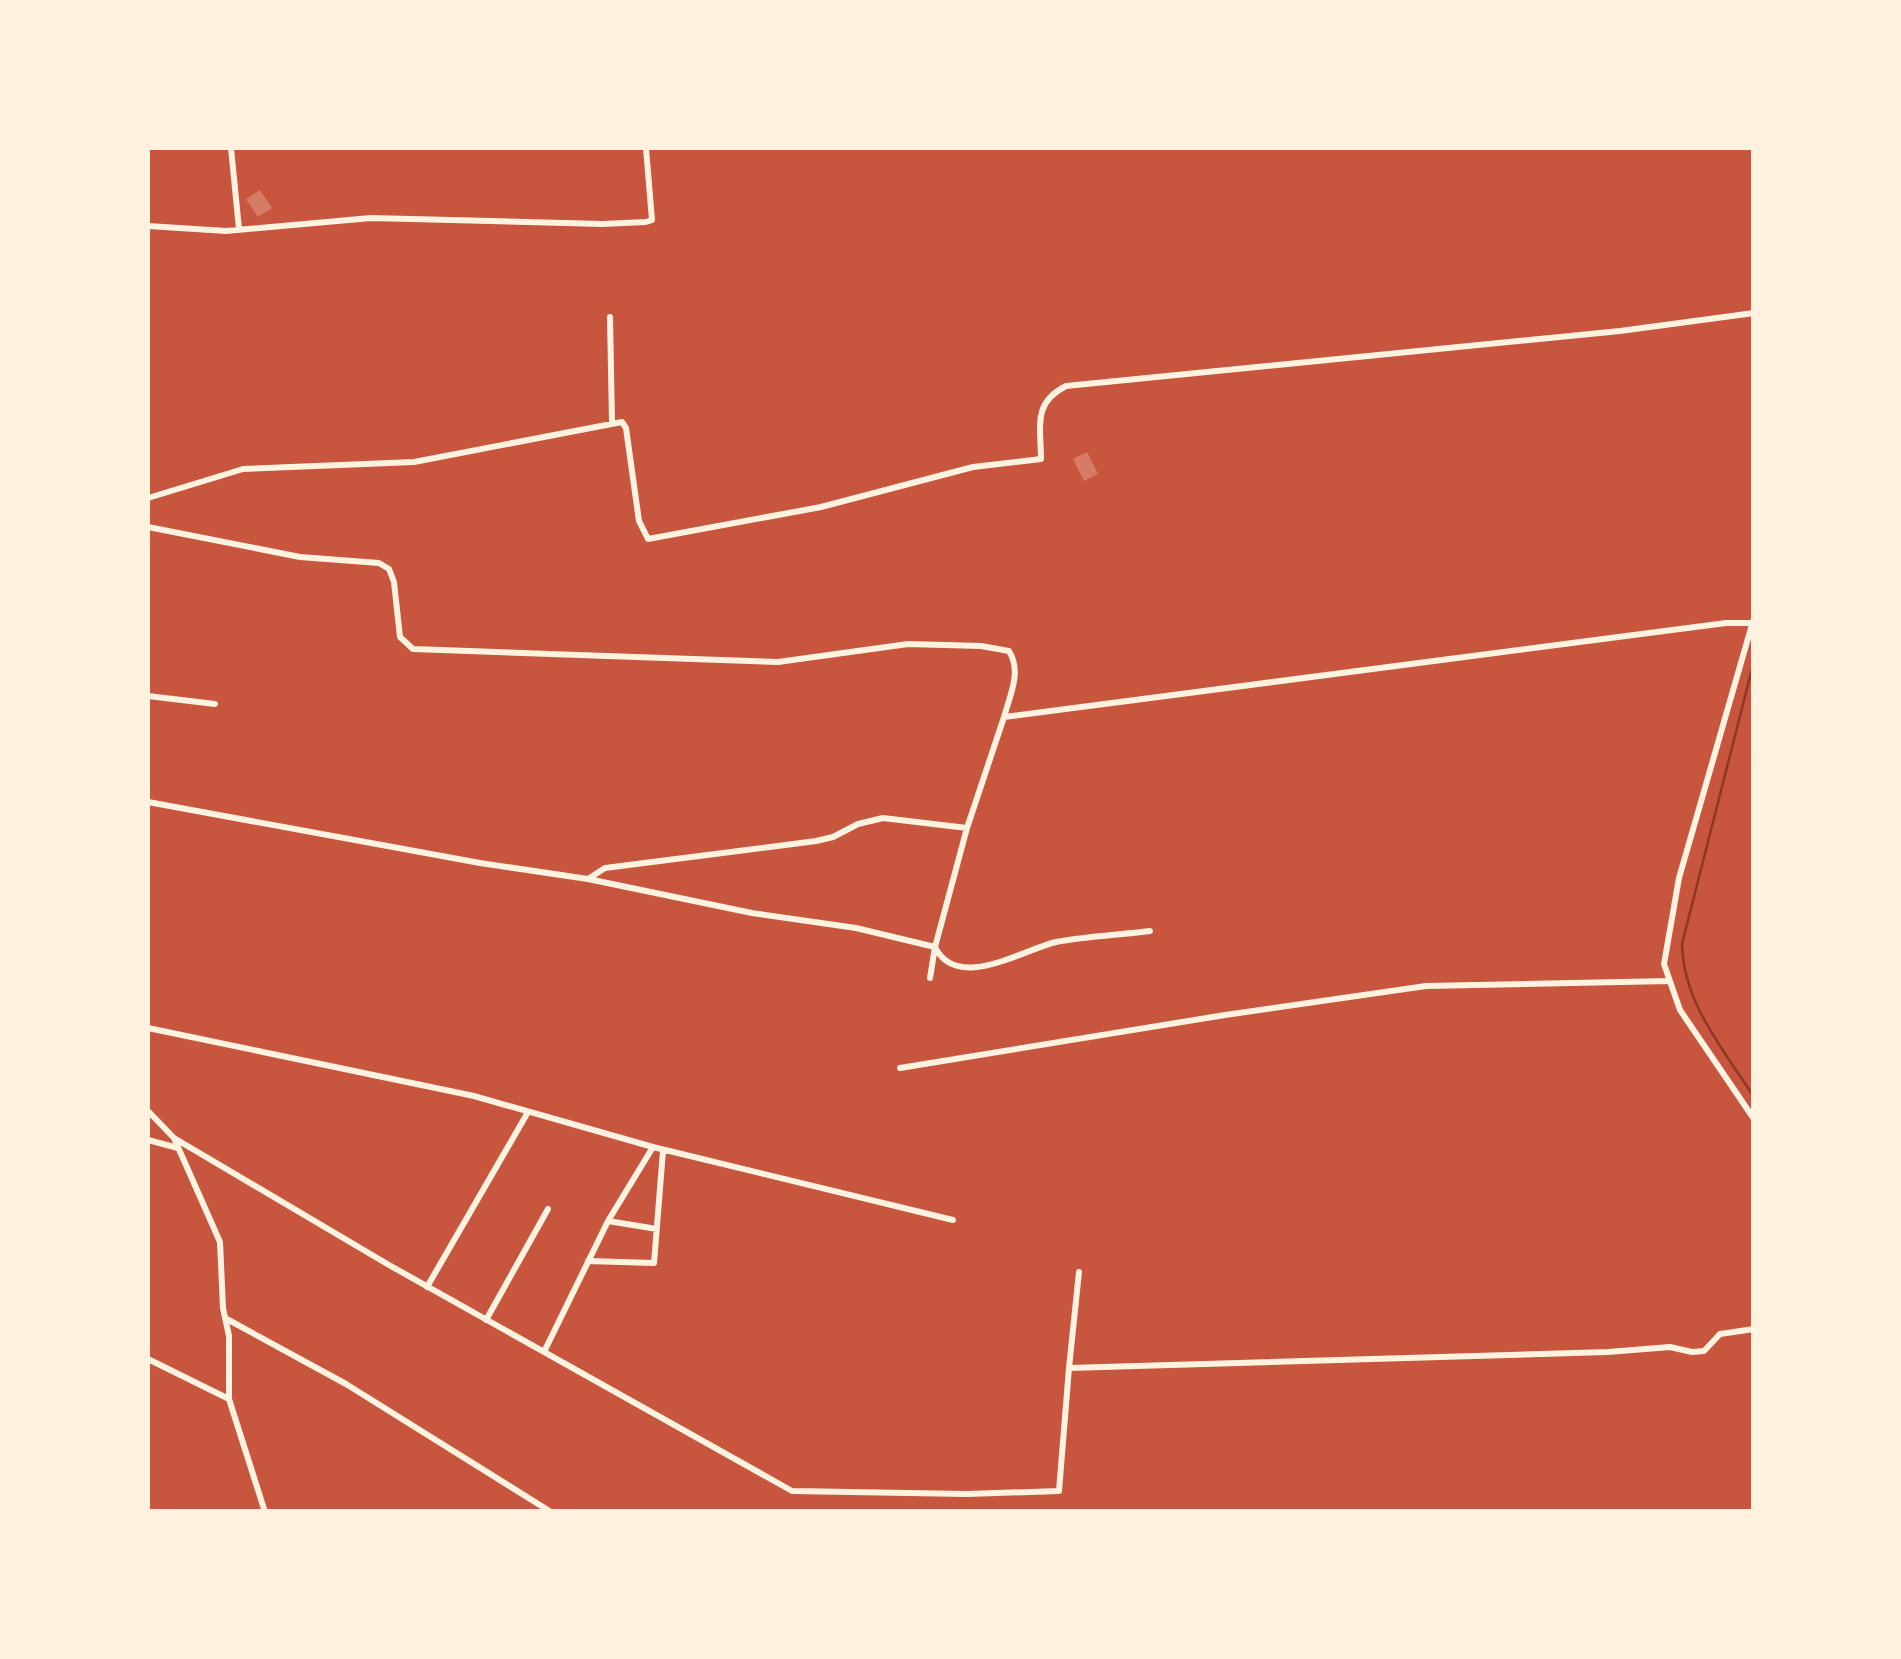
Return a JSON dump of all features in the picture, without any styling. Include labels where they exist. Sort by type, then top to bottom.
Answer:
[{"type":"street","points":[[231,148],[239,229]]},
{"type":"street","points":[[148,226],[226,231],[371,218],[646,222],[652,220],[646,148]]},
{"type":"street","points":[[148,498],[243,469],[414,462],[622,422],[638,520],[648,540],[821,507],[973,467],[1041,460],[1040,410],[1050,394],[1066,386],[1620,331],[1754,312]]},
{"type":"street","points":[[610,317],[612,422]]},
{"type":"street","points":[[148,527],[300,557],[379,563],[389,569],[394,582],[400,637],[413,649],[759,662],[908,644],[981,646],[1009,651],[1016,663],[1016,673],[968,828],[935,946],[930,978]]},
{"type":"street","points":[[1004,717],[1753,621],[1679,878],[1664,964],[1680,1010],[1754,1119]]},
{"type":"street","points":[[148,696],[215,704]]},
{"type":"street","points":[[148,802],[480,863],[588,878],[935,946]]},
{"type":"street","points":[[588,878],[605,868],[816,841],[872,819],[901,818],[968,828]]},
{"type":"street","points":[[935,946],[951,966],[969,966],[1010,960],[1053,942],[1150,931]]},
{"type":"street","points":[[900,1068],[1408,988],[1669,982]]},
{"type":"street","points":[[148,1028],[474,1096],[663,1150],[952,1220]]},
{"type":"street","points":[[148,1111],[174,1138],[220,1242],[228,1336],[228,1399],[265,1512]]},
{"type":"street","points":[[428,1287],[528,1112]]},
{"type":"street","points":[[174,1138],[428,1287],[792,1491],[1058,1491],[1079,1272]]},
{"type":"street","points":[[148,1140],[180,1149]]},
{"type":"street","points":[[544,1352],[608,1221],[653,1146]]},
{"type":"street","points":[[588,1261],[654,1263],[663,1150]]},
{"type":"street","points":[[486,1320],[548,1208]]},
{"type":"street","points":[[608,1221],[657,1229]]},
{"type":"street","points":[[225,1318],[346,1384],[551,1512]]},
{"type":"street","points":[[1070,1368],[1670,1347],[1692,1352],[1704,1351],[1720,1334],[1754,1328]]},
{"type":"street","points":[[148,1359],[228,1399]]},
{"type":"building","points":[[260,190],[272,208],[258,217],[246,199]]},
{"type":"building","points":[[1087,452],[1098,474],[1084,481],[1073,459]]},
{"type":"waterway","points":[[1754,661],[1682,944],[1689,986],[1697,1005],[1754,1097]]}]
